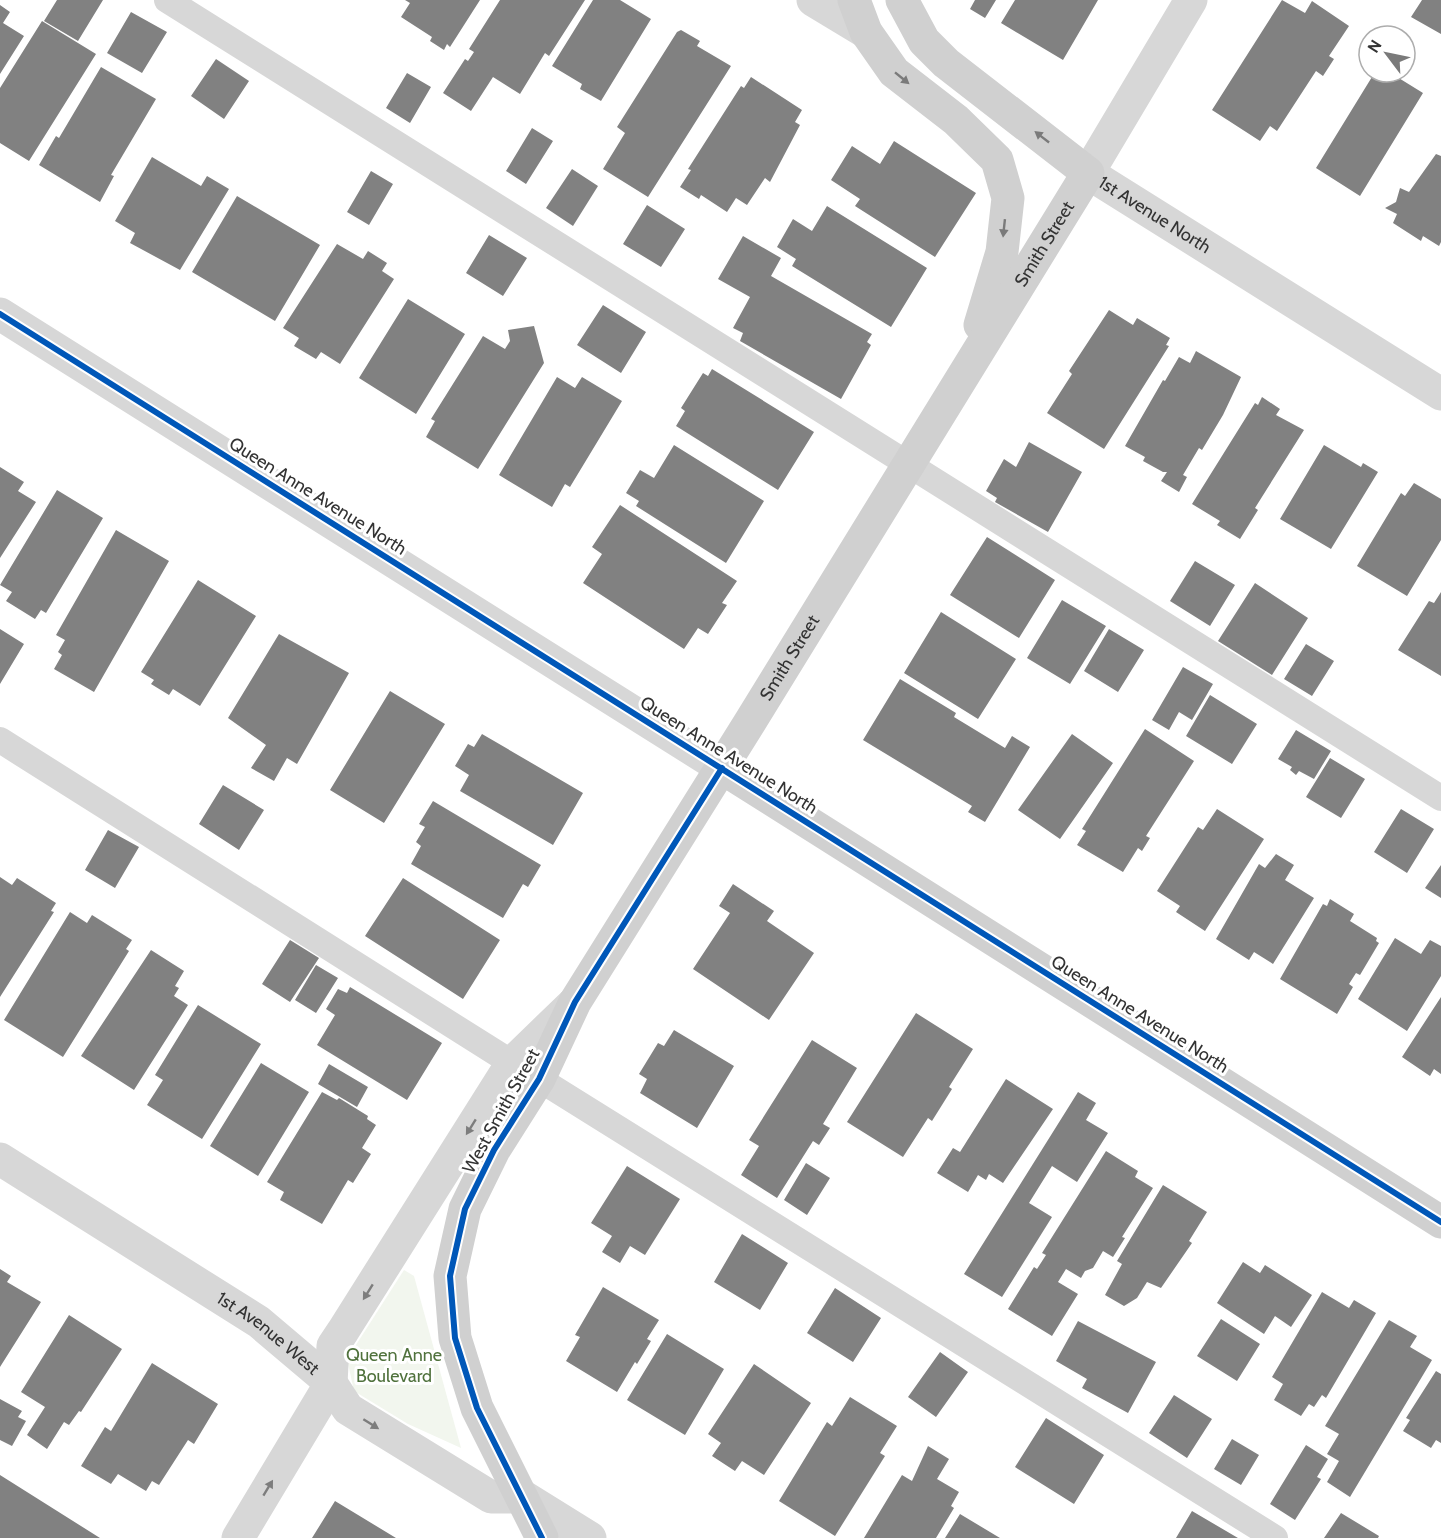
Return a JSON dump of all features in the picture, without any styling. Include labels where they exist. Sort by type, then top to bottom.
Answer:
[{"type":"main road","name":"Smith Street","points":[[854,0],[866,32],[894,72],[956,120],[997,160],[1008,198],[1002,252],[987,306],[954,394]]},
{"type":"main road","name":"1st Avenue North","points":[[902,0],[924,41],[946,63],[1088,173]]},
{"type":"main road","name":"Smith Street","points":[[722,768],[1088,173]]},
{"type":"main road","name":"West Smith Street","points":[[542,1538],[524,1497],[477,1408],[455,1338],[450,1276],[465,1209],[494,1150],[539,1079],[575,1002],[722,768]]},
{"type":"main road","name":"Queen Anne Avenue North","points":[[722,768],[1441,1222]]},
{"type":"street","points":[[813,0],[866,32]]},
{"type":"street","name":"Smith Street","points":[[1088,173],[1191,0]]},
{"type":"street","name":"1st Avenue North","points":[[1088,173],[1441,394]]},
{"type":"street","name":"Queen Anne Avenue North","points":[[0,314],[722,768]]},
{"type":"street","name":"West Smith Street","points":[[238,1538],[331,1383],[333,1346],[512,1063],[575,1002]]},
{"type":"street","name":"1st Avenue West","points":[[0,1159],[259,1322],[331,1383],[348,1409],[491,1497],[524,1497]]},
{"type":"street","points":[[524,1497],[590,1538]]},
{"type":"lane","points":[[167,0],[1441,798]]},
{"type":"lane","points":[[0,740],[512,1063]]},
{"type":"lane","points":[[539,1079],[1275,1538]]},
{"type":"green space","name":"Queen Anne Boulevard","points":[[404,1270],[414,1276],[461,1448],[408,1424],[354,1391],[347,1359]]},
{"type":"building","points":[[57,0],[103,0],[78,41],[44,21]]},
{"type":"building","points":[[405,0],[480,0],[450,47],[447,44],[444,50],[430,41],[432,37],[401,17],[410,3]]},
{"type":"building","points":[[500,0],[585,0],[549,56],[545,53],[520,94],[493,77],[471,111],[443,93],[465,59],[468,61],[474,52],[469,49]]},
{"type":"building","points":[[593,0],[620,0],[651,19],[601,101],[580,89],[582,84],[552,66]]},
{"type":"building","points":[[975,0],[996,0],[985,18],[970,9]]},
{"type":"building","points":[[1015,0],[1098,0],[1063,60],[1001,23]]},
{"type":"building","points":[[1282,0],[1305,13],[1312,1],[1349,26],[1329,56],[1334,59],[1323,76],[1316,71],[1277,131],[1270,126],[1260,141],[1212,110]]},
{"type":"building","points":[[1422,0],[1441,0],[1441,34],[1411,17]]},
{"type":"building","points":[[0,5],[10,12],[3,23],[24,36],[0,74]]},
{"type":"building","points":[[131,12],[167,32],[142,73],[107,53]]},
{"type":"building","points":[[42,21],[96,54],[29,161],[0,143],[0,88]]},
{"type":"building","points":[[681,30],[700,41],[697,46],[731,66],[648,197],[603,169],[625,133],[617,127],[677,32]]},
{"type":"building","points":[[216,59],[249,81],[224,119],[191,96]]},
{"type":"building","points":[[101,67],[156,99],[111,175],[114,176],[100,202],[39,165],[56,136],[59,138]]},
{"type":"building","points":[[407,73],[431,87],[410,123],[386,108]]},
{"type":"building","points":[[751,77],[802,110],[795,122],[800,125],[770,182],[765,178],[747,205],[736,198],[727,212],[701,195],[699,199],[680,187],[691,170],[688,169],[741,86],[744,88]]},
{"type":"building","points":[[1368,84],[1408,84],[1423,93],[1360,196],[1316,168]]},
{"type":"building","points":[[532,128],[553,141],[526,184],[506,171]]},
{"type":"building","points":[[894,141],[976,193],[935,257],[855,206],[860,199],[831,180],[852,146],[880,164]]},
{"type":"building","points":[[1436,154],[1441,156],[1441,242],[1439,246],[1423,236],[1421,241],[1393,223],[1397,214],[1385,208],[1396,202],[1400,188],[1409,192]]},
{"type":"building","points":[[152,157],[201,186],[207,176],[229,189],[180,270],[130,243],[135,233],[115,221]]},
{"type":"building","points":[[572,169],[598,186],[573,226],[546,208]]},
{"type":"building","points":[[371,171],[393,184],[369,225],[347,212]]},
{"type":"building","points":[[237,196],[320,245],[275,321],[192,272]]},
{"type":"building","points":[[647,205],[685,229],[661,267],[623,244]]},
{"type":"building","points":[[827,206],[927,268],[891,327],[792,266],[796,259],[777,247],[793,219],[812,231]]},
{"type":"building","points":[[489,235],[527,258],[503,296],[466,273]]},
{"type":"building","points":[[743,236],[781,258],[771,276],[872,334],[867,342],[871,345],[841,399],[740,341],[743,333],[733,328],[750,297],[718,279]]},
{"type":"building","points":[[337,244],[363,259],[368,251],[387,263],[382,271],[394,279],[340,364],[321,352],[316,359],[294,346],[299,338],[283,328]]},
{"type":"building","points":[[408,299],[465,334],[416,414],[359,378]]},
{"type":"building","points":[[603,305],[646,332],[621,373],[577,345]]},
{"type":"building","points":[[1109,310],[1133,325],[1137,318],[1170,338],[1166,345],[1169,346],[1104,449],[1047,413],[1072,374],[1069,371]]},
{"type":"building","points":[[534,326],[544,363],[478,469],[426,437],[435,421],[431,419],[483,336],[505,349],[510,341],[508,330]]},
{"type":"building","points":[[1196,351],[1241,377],[1223,415],[1202,450],[1199,448],[1183,475],[1187,477],[1179,492],[1161,481],[1167,472],[1143,461],[1145,457],[1125,446],[1179,357],[1190,363]]},
{"type":"building","points":[[712,369],[814,432],[778,490],[676,426],[685,411],[681,408],[703,373],[708,376]]},
{"type":"building","points":[[557,377],[575,388],[582,377],[622,401],[570,487],[565,484],[552,507],[499,475]]},
{"type":"building","points":[[1262,397],[1280,409],[1276,415],[1304,430],[1255,508],[1258,510],[1240,539],[1217,525],[1220,521],[1192,504],[1255,403],[1258,405]]},
{"type":"building","points":[[1029,442],[1082,472],[1048,532],[995,502],[997,498],[986,491],[1004,459],[1016,467]]},
{"type":"building","points":[[674,445],[764,501],[726,563],[636,506],[639,501],[626,493],[640,470],[654,478]]},
{"type":"building","points":[[1324,445],[1361,467],[1363,463],[1378,472],[1331,549],[1280,519]]},
{"type":"building","points":[[0,467],[24,482],[18,491],[36,502],[0,558]]},
{"type":"building","points":[[1414,483],[1441,499],[1441,540],[1407,596],[1357,566],[1401,493],[1405,496]]},
{"type":"building","points":[[57,490],[103,518],[46,613],[41,610],[35,619],[6,601],[12,592],[0,585]]},
{"type":"building","points":[[620,505],[737,581],[722,603],[727,605],[708,634],[698,628],[684,649],[583,583],[602,554],[592,547]]},
{"type":"building","points":[[116,530],[169,561],[94,692],[54,669],[62,655],[58,652],[65,640],[56,635]]},
{"type":"building","points":[[987,537],[1055,580],[1019,638],[950,595]]},
{"type":"building","points":[[1195,561],[1235,585],[1210,626],[1170,601]]},
{"type":"building","points":[[198,580],[256,616],[200,706],[173,689],[169,695],[151,684],[154,680],[141,672]]},
{"type":"building","points":[[1255,583],[1308,618],[1272,675],[1218,641]]},
{"type":"building","points":[[1441,592],[1441,676],[1398,650],[1429,601],[1434,603]]},
{"type":"building","points":[[1062,600],[1106,626],[1070,684],[1027,658]]},
{"type":"building","points":[[941,612],[1016,659],[978,719],[904,673]]},
{"type":"building","points":[[0,629],[24,644],[0,684]]},
{"type":"building","points":[[1109,629],[1144,650],[1118,692],[1084,671]]},
{"type":"building","points":[[279,634],[349,673],[297,764],[287,758],[274,781],[251,768],[266,745],[228,718]]},
{"type":"building","points":[[1306,644],[1334,661],[1312,696],[1284,679]]},
{"type":"building","points":[[1183,667],[1213,684],[1192,720],[1179,712],[1169,730],[1152,720]]},
{"type":"building","points":[[900,679],[956,713],[954,717],[1005,748],[1012,736],[1030,747],[985,822],[968,812],[972,806],[863,740]]},
{"type":"building","points":[[390,691],[445,724],[384,823],[330,790]]},
{"type":"building","points":[[1210,695],[1257,724],[1232,764],[1186,736]]},
{"type":"building","points":[[1145,729],[1194,761],[1146,836],[1150,838],[1142,851],[1138,848],[1123,872],[1077,845],[1086,831],[1082,829]]},
{"type":"building","points":[[1296,730],[1331,751],[1314,779],[1299,771],[1296,775],[1290,770],[1292,767],[1278,759]]},
{"type":"building","points":[[482,734],[583,793],[553,845],[460,791],[469,775],[455,766],[468,744],[474,747]]},
{"type":"building","points":[[1072,734],[1113,763],[1060,839],[1018,810]]},
{"type":"building","points":[[1330,758],[1365,779],[1341,818],[1306,797]]},
{"type":"building","points":[[223,785],[264,810],[239,850],[199,824]]},
{"type":"building","points":[[433,801],[541,865],[528,887],[523,884],[503,918],[411,864],[421,846],[416,842],[425,827],[419,824]]},
{"type":"building","points":[[1217,809],[1264,839],[1205,931],[1176,912],[1180,906],[1157,891],[1198,827],[1203,830]]},
{"type":"building","points":[[1401,809],[1434,829],[1407,873],[1374,852]]},
{"type":"building","points":[[108,830],[139,847],[115,888],[85,870]]},
{"type":"building","points":[[1276,854],[1294,865],[1285,880],[1314,898],[1273,964],[1254,952],[1249,960],[1216,939],[1259,864],[1265,868]]},
{"type":"building","points":[[1441,865],[1441,898],[1425,888]]},
{"type":"building","points":[[0,877],[12,885],[17,878],[56,903],[51,911],[54,912],[0,997]]},
{"type":"building","points":[[403,878],[500,940],[463,999],[365,936]]},
{"type":"building","points":[[733,884],[774,911],[767,921],[814,953],[769,1020],[693,969],[730,913],[719,906]]},
{"type":"building","points":[[1330,899],[1354,914],[1350,921],[1377,938],[1376,941],[1379,943],[1360,975],[1356,973],[1349,984],[1353,987],[1337,1014],[1280,979],[1323,904],[1327,906]]},
{"type":"building","points":[[70,912],[87,923],[92,915],[132,940],[126,949],[129,951],[63,1057],[4,1020]]},
{"type":"building","points":[[1395,938],[1421,954],[1430,940],[1441,946],[1441,976],[1407,1031],[1358,999]]},
{"type":"building","points":[[290,940],[319,958],[290,1002],[262,984]]},
{"type":"building","points":[[151,950],[184,971],[175,986],[179,988],[174,996],[188,1005],[134,1090],[81,1056]]},
{"type":"building","points":[[316,965],[338,978],[316,1013],[295,1000]]},
{"type":"building","points":[[350,987],[442,1043],[407,1100],[317,1045],[335,1015],[326,1009],[338,989],[347,993]]},
{"type":"building","points":[[1441,997],[1441,1074],[1434,1069],[1430,1076],[1402,1057]]},
{"type":"building","points":[[198,1005],[261,1044],[202,1139],[147,1105],[163,1080],[155,1075]]},
{"type":"building","points":[[916,1013],[973,1049],[949,1087],[952,1089],[932,1121],[928,1118],[903,1157],[847,1122]]},
{"type":"building","points":[[674,1030],[734,1066],[697,1128],[640,1093],[647,1079],[639,1074],[658,1043],[664,1046]]},
{"type":"building","points":[[812,1040],[857,1068],[823,1124],[830,1128],[819,1145],[813,1141],[777,1198],[741,1175],[759,1146],[749,1140]]},
{"type":"building","points":[[261,1063],[309,1092],[258,1176],[210,1146]]},
{"type":"building","points":[[329,1064],[368,1087],[357,1107],[318,1084]]},
{"type":"building","points":[[1006,1079],[1053,1109],[1003,1183],[989,1174],[986,1180],[978,1175],[968,1192],[937,1173],[953,1148],[960,1152]]},
{"type":"building","points":[[322,1092],[337,1100],[339,1098],[368,1116],[367,1119],[376,1125],[362,1148],[371,1154],[353,1183],[348,1180],[322,1224],[280,1200],[284,1192],[267,1182]]},
{"type":"building","points":[[1078,1092],[1096,1103],[1086,1120],[1108,1133],[1077,1182],[1052,1166],[1029,1203],[1052,1217],[1002,1297],[964,1274]]},
{"type":"building","points":[[1106,1151],[1138,1171],[1135,1177],[1153,1188],[1122,1237],[1125,1238],[1113,1257],[1103,1251],[1093,1268],[1085,1271],[1081,1278],[1066,1269],[1058,1282],[1078,1294],[1052,1336],[1008,1309],[1034,1267],[1037,1269],[1046,1255],[1042,1253]]},
{"type":"building","points":[[806,1163],[830,1178],[807,1215],[784,1200]]},
{"type":"building","points":[[627,1166],[680,1199],[645,1255],[630,1246],[620,1263],[602,1252],[612,1236],[591,1223]]},
{"type":"building","points":[[1163,1185],[1207,1212],[1189,1241],[1192,1243],[1161,1288],[1147,1282],[1137,1298],[1124,1306],[1105,1295],[1122,1264],[1117,1261]]},
{"type":"building","points":[[742,1234],[788,1263],[760,1310],[714,1282]]},
{"type":"building","points":[[1243,1262],[1260,1273],[1265,1265],[1312,1295],[1291,1327],[1275,1316],[1264,1334],[1217,1303]]},
{"type":"building","points":[[0,1269],[11,1276],[7,1282],[41,1302],[0,1367]]},
{"type":"building","points":[[603,1287],[659,1320],[647,1339],[651,1341],[617,1392],[566,1361],[580,1337],[575,1335]]},
{"type":"building","points":[[835,1288],[881,1318],[853,1362],[807,1333]]},
{"type":"building","points":[[1322,1292],[1349,1308],[1354,1300],[1376,1313],[1326,1398],[1322,1395],[1314,1407],[1309,1404],[1301,1416],[1274,1400],[1283,1384],[1272,1377]]},
{"type":"building","points":[[69,1315],[122,1349],[81,1412],[79,1411],[69,1425],[64,1422],[47,1449],[27,1435],[45,1407],[21,1392]]},
{"type":"building","points":[[1221,1319],[1260,1344],[1237,1381],[1197,1356]]},
{"type":"building","points":[[1389,1320],[1417,1336],[1410,1347],[1432,1360],[1350,1497],[1327,1482],[1339,1461],[1327,1454],[1339,1434],[1325,1426]]},
{"type":"building","points":[[1078,1321],[1156,1362],[1128,1413],[1082,1388],[1087,1379],[1056,1361]]},
{"type":"building","points":[[667,1334],[724,1369],[685,1435],[627,1400]]},
{"type":"building","points":[[940,1352],[968,1372],[936,1417],[908,1397]]},
{"type":"building","points":[[152,1363],[218,1404],[194,1444],[188,1440],[159,1485],[152,1481],[146,1491],[118,1474],[111,1484],[81,1466],[105,1427],[111,1431]]},
{"type":"building","points":[[754,1364],[811,1403],[764,1475],[742,1461],[735,1471],[712,1456],[721,1443],[708,1434]]},
{"type":"building","points":[[1436,1371],[1441,1374],[1441,1443],[1436,1440],[1431,1448],[1403,1431],[1410,1420],[1406,1418]]},
{"type":"building","points":[[1174,1395],[1212,1419],[1187,1458],[1149,1433]]},
{"type":"building","points":[[850,1397],[897,1426],[880,1453],[885,1456],[835,1536],[779,1501],[827,1422],[832,1426]]},
{"type":"building","points":[[0,1399],[22,1411],[18,1417],[26,1421],[12,1446],[0,1440]]},
{"type":"building","points":[[1046,1418],[1104,1455],[1074,1504],[1015,1467]]},
{"type":"building","points":[[1232,1439],[1259,1455],[1241,1485],[1214,1469]]},
{"type":"building","points":[[1306,1445],[1328,1459],[1317,1477],[1321,1479],[1295,1520],[1270,1504]]},
{"type":"building","points":[[928,1446],[949,1459],[937,1479],[959,1492],[951,1506],[954,1508],[936,1538],[864,1538],[902,1475],[912,1481]]},
{"type":"building","points":[[0,1475],[100,1538],[0,1538]]},
{"type":"building","points":[[335,1501],[396,1538],[312,1538]]},
{"type":"building","points":[[1192,1511],[1238,1538],[1176,1538]]},
{"type":"building","points":[[1341,1513],[1379,1536],[1378,1538],[1324,1538]]},
{"type":"building","points":[[960,1514],[1000,1538],[945,1538]]},
{"type":"cycle path","points":[[0,314],[1441,1222]]},
{"type":"cycle path","points":[[542,1538],[477,1408],[455,1338],[450,1276],[465,1209],[494,1150],[539,1079],[575,1002],[722,768]]}]
